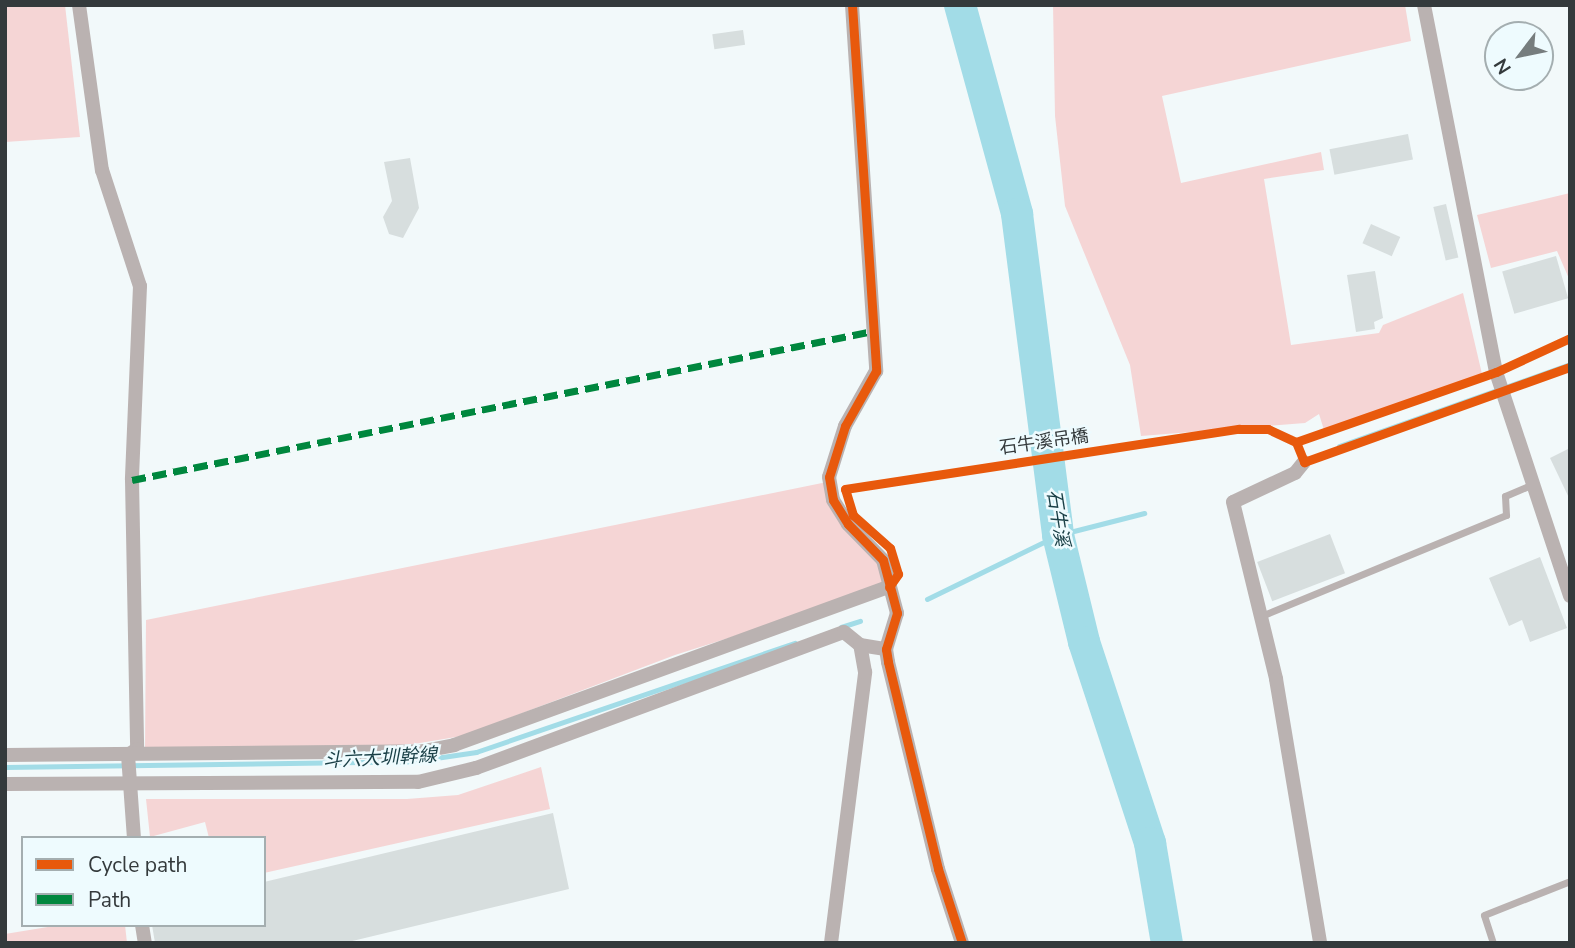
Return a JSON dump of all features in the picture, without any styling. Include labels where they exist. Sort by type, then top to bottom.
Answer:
[{"type":"street","points":[[79,5],[102,170],[140,286],[132,481],[137,748],[128,755]]},
{"type":"street","points":[[852,5],[876,371],[845,426],[829,477],[833,500],[848,524],[883,560],[897,614],[888,644],[938,869],[962,943]]},
{"type":"street","points":[[1424,5],[1496,372],[1570,596]]},
{"type":"street","points":[[1304,462],[1295,473],[1233,502],[1261,616],[1320,943]]},
{"type":"street","points":[[5,755],[424,751],[480,735],[889,587]]},
{"type":"street","points":[[5,784],[418,782],[477,768],[845,632],[860,645],[865,672],[831,943]]},
{"type":"street","points":[[860,645],[888,644]]},
{"type":"street","points":[[128,755],[134,836]]},
{"type":"lane","points":[[1261,616],[1506,515],[1505,496],[1533,484]]},
{"type":"lane","points":[[1493,943],[1484,915],[1570,881]]},
{"type":"shaded area","points":[[5,5],[65,5],[80,137],[5,142]]},
{"type":"shaded area","points":[[1053,5],[1405,5],[1411,41],[1162,96],[1181,183],[1321,152],[1324,170],[1264,179],[1291,345],[1379,333],[1383,325],[1463,293],[1482,374],[1324,430],[1319,414],[1305,423],[1141,436],[1130,365],[1065,206],[1055,116]]},
{"type":"shaded area","points":[[1570,193],[1570,281],[1557,251],[1491,268],[1477,215]]},
{"type":"shaded area","points":[[827,482],[854,537],[885,558],[889,587],[675,655],[462,736],[408,745],[145,751],[146,620]]},
{"type":"shaded area","points":[[541,767],[550,809],[266,873],[266,836],[208,836],[205,822],[150,836],[146,799],[407,799],[458,795]]},
{"type":"shaded area","points":[[48,927],[125,927],[127,943],[5,943],[5,934]]},
{"type":"building","points":[[743,30],[745,45],[714,49],[712,34]]},
{"type":"building","points":[[1408,134],[1413,160],[1334,175],[1329,149]]},
{"type":"building","points":[[410,158],[419,208],[403,238],[389,234],[383,217],[392,201],[384,162]]},
{"type":"building","points":[[1446,204],[1458,258],[1446,261],[1433,207]]},
{"type":"building","points":[[1371,224],[1400,237],[1392,256],[1362,243]]},
{"type":"building","points":[[1556,256],[1568,298],[1514,314],[1502,271]]},
{"type":"building","points":[[1375,271],[1383,318],[1374,322],[1375,329],[1356,332],[1347,275]]},
{"type":"building","points":[[1570,448],[1570,500],[1550,458]]},
{"type":"building","points":[[1330,534],[1345,573],[1272,601],[1257,562]]},
{"type":"building","points":[[1540,557],[1567,628],[1530,642],[1522,620],[1509,626],[1489,578]]},
{"type":"building","points":[[553,813],[569,889],[344,943],[155,943],[152,927],[266,927],[266,882]]},
{"type":"waterway","name":"石牛溪","points":[[960,5],[1017,214],[1058,535],[1084,642],[1150,843],[1167,943]]},
{"type":"waterway","name":"斗六大圳幹線","points":[[1339,446],[1570,364]]},
{"type":"waterway","name":"斗六大圳幹線","points":[[927,599],[1058,535],[1144,513]]},
{"type":"waterway","name":"斗六大圳幹線","points":[[841,627],[860,621]]},
{"type":"waterway","name":"斗六大圳幹線","points":[[5,767],[415,761],[476,752],[795,643]]},
{"type":"marked path","points":[[132,480],[873,331]]},
{"type":"cycle path","points":[[852,5],[876,371],[845,426],[829,477],[833,500],[848,524],[883,560],[897,613],[886,649],[888,662],[938,869],[962,943]]},
{"type":"cycle path","points":[[1570,338],[1496,372],[1296,442],[1304,462],[1570,367]]},
{"type":"cycle path","name":"石牛溪吊橋","points":[[889,587],[898,574],[890,548],[853,515],[845,489],[1239,429],[1268,429],[1296,442]]}]
